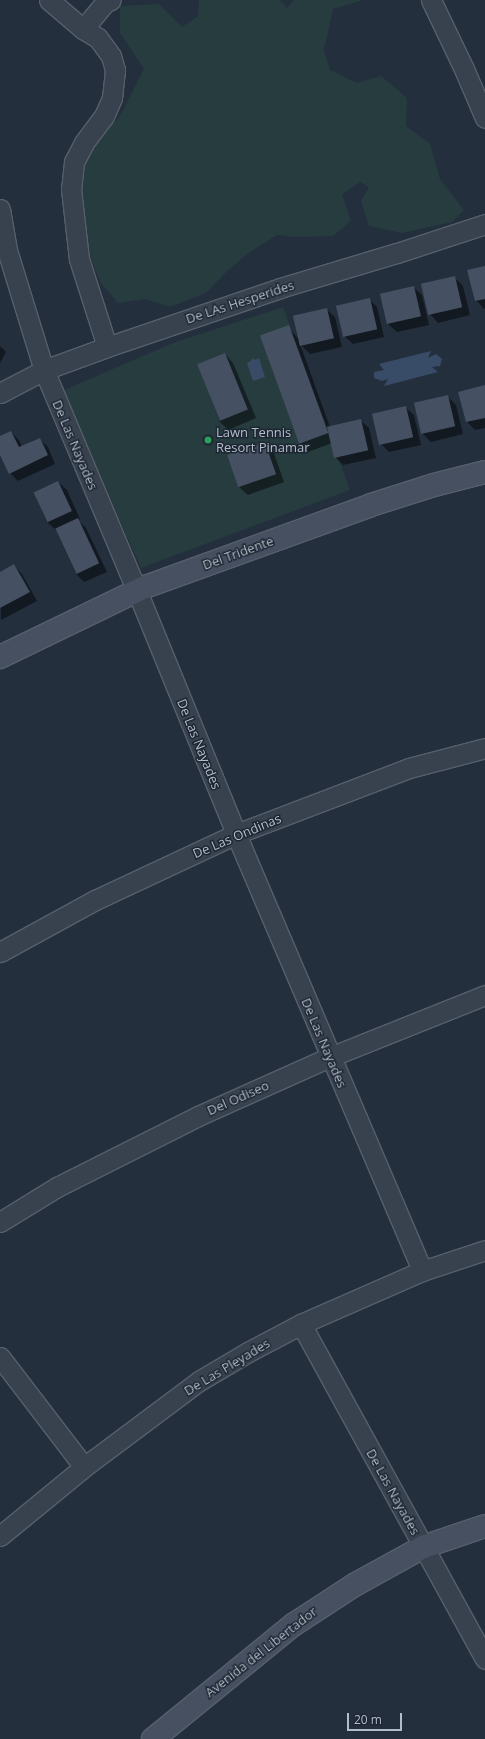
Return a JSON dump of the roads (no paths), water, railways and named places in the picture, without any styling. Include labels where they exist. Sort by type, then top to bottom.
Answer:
[{"type":"main road","name":"Del Tridente","points":[[0,657],[137,590],[371,505],[434,485],[485,472]]},
{"type":"main road","name":"Avenida del Libertador","points":[[153,1739],[293,1625],[356,1584],[423,1547],[485,1526]]},
{"type":"street","points":[[49,0],[83,29],[98,38],[111,56],[115,70],[112,98],[104,116],[84,142],[74,162],[71,189],[79,259],[107,347]]},
{"type":"street","points":[[83,29],[106,2],[110,0]]},
{"type":"street","points":[[430,0],[464,70],[485,118]]},
{"type":"street","name":"De Las Nayades","points":[[0,209],[7,250],[44,370],[137,590],[236,834],[422,1271]]},
{"type":"street","name":"De LAs Hesperides","points":[[0,393],[44,370],[107,347],[280,288],[398,254],[485,224]]},
{"type":"street","name":"De Las Ondinas","points":[[0,952],[95,900],[236,834],[409,768],[485,748]]},
{"type":"street","name":"Del Odiseo","points":[[0,1222],[57,1187],[198,1116],[330,1057],[485,995]]},
{"type":"street","name":"De Las Pleyades","points":[[0,1536],[84,1467],[200,1381],[248,1352],[301,1324],[422,1271],[485,1250]]},
{"type":"street","name":"De Las Nayades","points":[[301,1324],[485,1659]]},
{"type":"street","points":[[0,1357],[84,1467]]},
{"type":"water","points":[[431,351],[428,358],[436,354],[442,359],[440,366],[432,367],[438,372],[384,386],[388,379],[382,381],[374,378],[374,372],[384,370],[379,364]]},
{"type":"water","points":[[252,358],[255,360],[259,358],[265,377],[253,381],[247,363],[251,361]]},
{"type":"place","name":"Lawn Tennis Resort Pinamar","points":[[208,440]]}]
